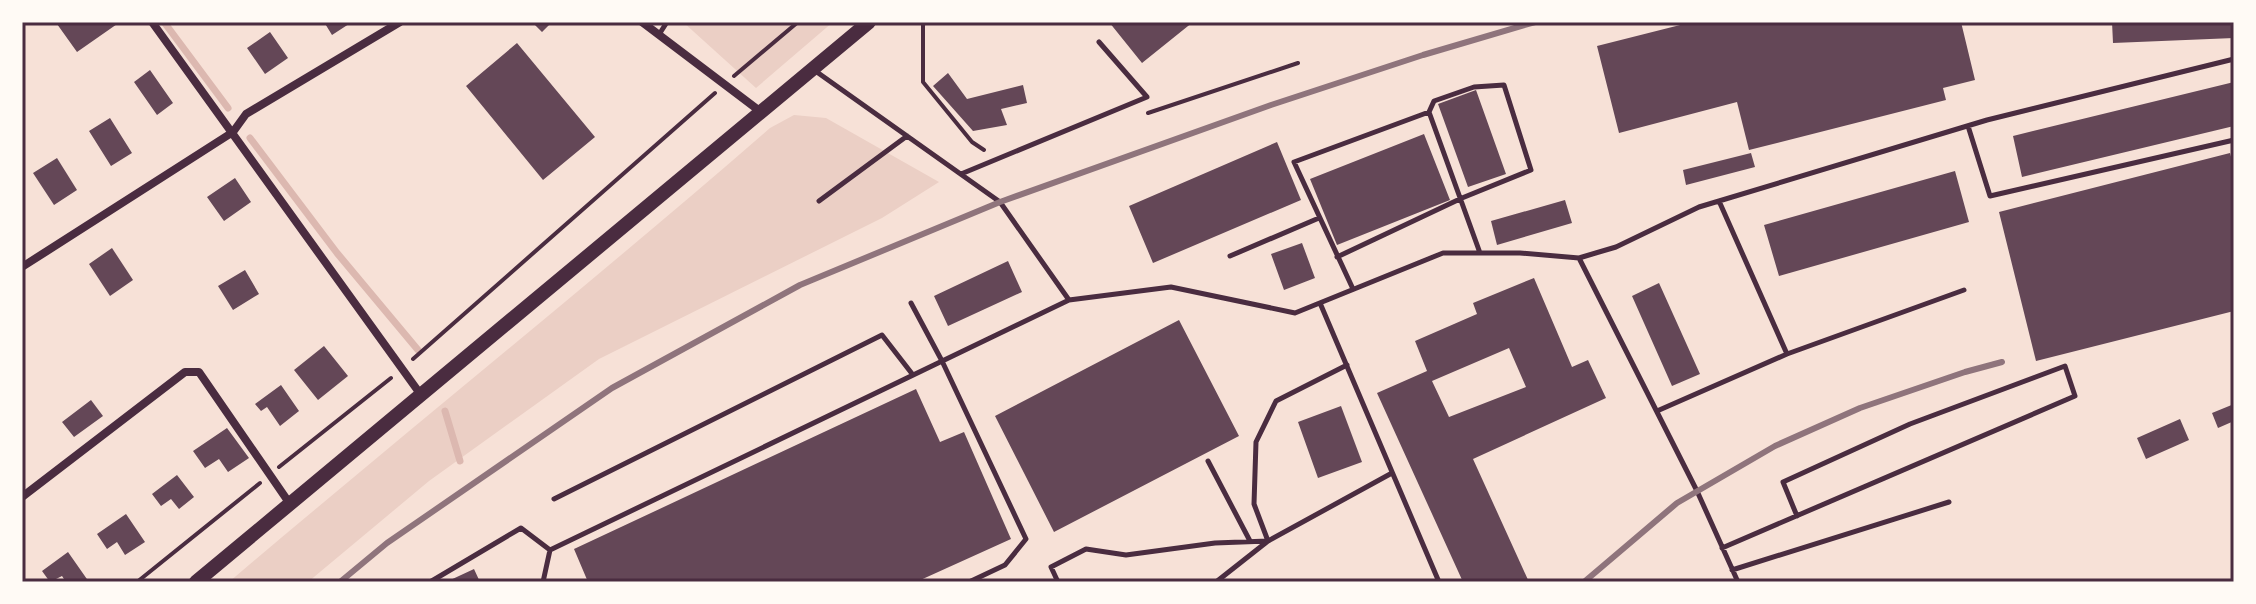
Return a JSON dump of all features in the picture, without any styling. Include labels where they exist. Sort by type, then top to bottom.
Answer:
[{"type":"main road","points":[[196,582],[869,22]]},
{"type":"street","points":[[152,22],[421,395]]},
{"type":"street","points":[[22,267],[233,132],[246,114],[400,22]]},
{"type":"street","points":[[642,22],[761,112]]},
{"type":"street","points":[[22,258],[34,260]]},
{"type":"street","points":[[22,497],[185,372],[199,372],[290,504]]},
{"type":"lane","points":[[660,33],[667,22]]},
{"type":"lane","points":[[960,174],[1147,97],[1099,42]]},
{"type":"lane","points":[[550,550],[1069,300],[1171,287],[1295,313],[1443,253],[1579,258],[1616,247],[1699,207],[1968,126],[2234,59]]},
{"type":"lane","points":[[813,69],[1000,202],[1069,300]]},
{"type":"lane","points":[[1337,257],[1462,198],[1531,170],[1504,85],[1474,87],[1434,101],[1429,112],[1294,162],[1337,257],[1353,289]]},
{"type":"lane","points":[[1429,112],[1480,253]]},
{"type":"lane","points":[[1968,126],[1990,196],[2234,140]]},
{"type":"lane","points":[[819,201],[907,136]]},
{"type":"lane","points":[[1719,201],[1787,354]]},
{"type":"lane","points":[[1230,256],[1319,218]]},
{"type":"lane","points":[[1579,258],[1657,411],[1738,582]]},
{"type":"lane","points":[[1657,411],[1787,354],[1964,290]]},
{"type":"lane","points":[[911,303],[942,361],[1026,539],[1005,565],[969,582]]},
{"type":"lane","points":[[1320,303],[1439,582]]},
{"type":"lane","points":[[554,499],[882,335],[913,375]]},
{"type":"lane","points":[[1268,541],[1254,504],[1256,442],[1276,401],[1347,365]]},
{"type":"lane","points":[[1722,548],[1797,516],[2075,396],[2065,366],[1910,424],[1783,482],[1797,516]]},
{"type":"lane","points":[[1208,461],[1250,541]]},
{"type":"lane","points":[[1216,582],[1268,541],[1392,473]]},
{"type":"lane","points":[[1732,570],[1949,502]]},
{"type":"lane","points":[[430,582],[521,528],[550,550]]},
{"type":"lane","points":[[1058,582],[1051,567],[1086,549],[1126,555],[1215,543],[1268,541]]},
{"type":"lane","points":[[543,582],[550,550]]},
{"type":"path","points":[[137,582],[402,369],[798,22]]},
{"type":"path","points":[[925,22],[923,82],[972,142],[997,159]]},
{"type":"path","points":[[1135,118],[1298,63]]},
{"type":"shaded area","points":[[683,22],[833,22],[756,88]]},
{"type":"shaded area","points":[[794,115],[826,118],[939,182],[882,218],[599,359],[429,481],[308,582],[229,582],[770,128]]},
{"type":"building","points":[[120,22],[77,52],[57,24]]},
{"type":"building","points":[[324,22],[352,22],[332,35]]},
{"type":"building","points":[[532,22],[552,22],[542,32]]},
{"type":"building","points":[[1109,22],[1193,22],[1142,63]]},
{"type":"building","points":[[1692,22],[1961,22],[1975,80],[1943,88],[1946,100],[1749,150],[1737,102],[1619,133],[1597,46]]},
{"type":"building","points":[[2112,22],[2234,22],[2234,38],[2113,43]]},
{"type":"building","points":[[270,32],[288,58],[265,74],[247,48]]},
{"type":"building","points":[[517,43],[595,137],[543,180],[466,86]]},
{"type":"building","points":[[150,70],[173,103],[157,115],[134,82]]},
{"type":"building","points":[[948,73],[967,99],[1023,85],[1027,103],[1001,109],[1007,125],[973,131],[933,86]]},
{"type":"building","points":[[2234,82],[2234,126],[2022,177],[2013,136]]},
{"type":"building","points":[[1476,90],[1506,174],[1468,187],[1438,104]]},
{"type":"building","points":[[110,118],[132,153],[111,166],[89,131]]},
{"type":"building","points":[[1424,134],[1450,200],[1337,245],[1310,179]]},
{"type":"building","points":[[1277,142],[1301,200],[1153,263],[1129,206]]},
{"type":"building","points":[[1751,153],[1755,167],[1686,185],[1683,170]]},
{"type":"building","points":[[2230,153],[2234,168],[2234,311],[2036,361],[1999,212]]},
{"type":"building","points":[[57,158],[77,190],[54,205],[33,173]]},
{"type":"building","points":[[1955,171],[1969,222],[1779,276],[1764,225]]},
{"type":"building","points":[[235,178],[251,202],[224,221],[207,197]]},
{"type":"building","points":[[1565,200],[1572,223],[1497,245],[1491,221]]},
{"type":"building","points":[[1302,243],[1315,278],[1284,290],[1271,254]]},
{"type":"building","points":[[112,248],[133,280],[110,296],[89,264]]},
{"type":"building","points":[[1008,261],[1022,292],[948,326],[934,296]]},
{"type":"building","points":[[245,270],[259,294],[233,310],[218,286]]},
{"type":"building","points":[[1534,278],[1572,367],[1588,360],[1606,398],[1473,459],[1529,582],[1463,582],[1377,393],[1427,371],[1415,341],[1477,314],[1473,303]],"holes":[[[1509,348],[1526,387],[1449,417],[1432,381]]]},
{"type":"building","points":[[1659,283],[1700,374],[1672,386],[1632,296]]},
{"type":"building","points":[[1179,320],[1239,436],[1054,532],[995,416]]},
{"type":"building","points":[[324,346],[348,376],[318,400],[294,370]]},
{"type":"building","points":[[281,385],[299,411],[280,426],[267,407],[261,411],[255,404]]},
{"type":"building","points":[[916,389],[940,442],[964,432],[1011,539],[916,582],[588,582],[574,549]]},
{"type":"building","points":[[91,400],[103,416],[74,437],[62,422]]},
{"type":"building","points":[[2234,404],[2234,421],[2218,428],[2212,413]]},
{"type":"building","points":[[1341,406],[1362,462],[1318,478],[1298,422]]},
{"type":"building","points":[[2180,419],[2189,440],[2146,459],[2137,438]]},
{"type":"building","points":[[227,428],[249,458],[228,472],[219,459],[205,468],[193,451]]},
{"type":"building","points":[[177,475],[194,497],[179,509],[171,499],[161,506],[152,494]]},
{"type":"building","points":[[126,514],[145,542],[125,555],[117,542],[107,549],[97,534]]},
{"type":"building","points":[[68,552],[89,582],[66,582],[62,576],[50,582],[42,571]]},
{"type":"building","points":[[474,569],[480,582],[446,582]]},
{"type":"waterway","points":[[164,22],[228,108]]},
{"type":"waterway","points":[[250,138],[337,253],[418,350]]},
{"type":"waterway","points":[[445,411],[460,461]]},
{"type":"railway","points":[[340,582],[387,543],[612,388],[800,285],[1000,202],[1271,105],[1535,22]]},
{"type":"railway","points":[[1584,582],[1677,503],[1775,446],[1860,408],[2002,362]]}]
